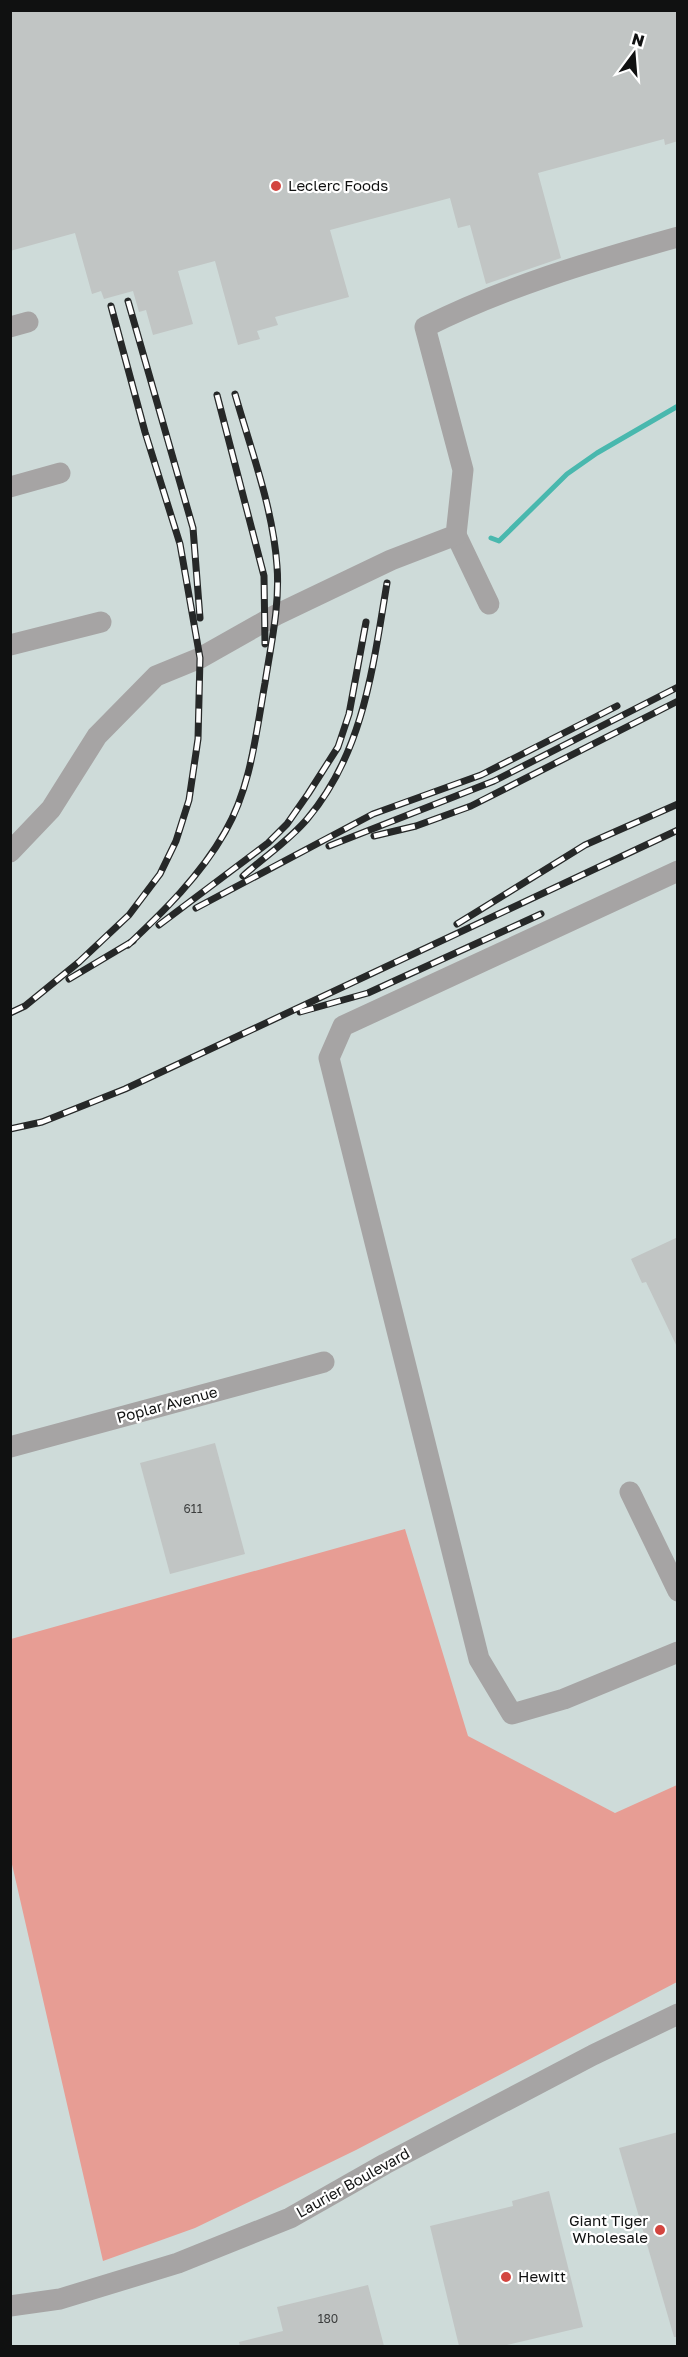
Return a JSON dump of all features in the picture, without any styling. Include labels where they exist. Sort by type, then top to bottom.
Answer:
[{"type":"street","points":[[489,604],[456,535],[463,470],[425,327],[472,304],[598,260],[678,237]]},
{"type":"street","points":[[10,487],[60,473]]},
{"type":"street","points":[[10,852],[51,809],[97,736],[156,676],[200,657],[297,605],[391,560],[456,535]]},
{"type":"street","points":[[10,645],[101,622]]},
{"type":"street","points":[[678,872],[343,1026],[329,1058],[479,1659],[512,1714],[564,1699],[678,1652]]},
{"type":"street","name":"Poplar Avenue","points":[[10,1447],[324,1362]]},
{"type":"street","points":[[630,1492],[678,1591]]},
{"type":"street","name":"Laurier Boulevard","points":[[10,2306],[60,2299],[178,2263],[290,2218],[406,2153],[678,2014]]},
{"type":"shaded area","points":[[11,11],[677,11],[677,2346],[11,2346]]},
{"type":"shaded area","points":[[405,1529],[468,1736],[615,1813],[677,1785],[677,1982],[356,2150],[195,2228],[103,2261],[11,1860],[11,1639]]},
{"type":"building","name":"Leclerc Foods","points":[[10,10],[678,10],[678,141],[665,145],[664,139],[538,173],[561,258],[486,284],[470,225],[458,228],[450,198],[330,230],[349,297],[275,317],[278,325],[257,331],[260,339],[238,345],[215,261],[178,271],[193,324],[153,335],[146,310],[139,312],[133,291],[104,299],[101,291],[92,294],[75,233],[10,251]]},
{"type":"building","points":[[678,1237],[678,1349],[646,1282],[642,1283],[631,1259]]},
{"type":"building","points":[[215,1443],[245,1554],[170,1574],[140,1463]]},
{"type":"building","name":"Giant Tiger Wholesale","points":[[678,2132],[678,2337],[674,2337],[619,2148]]},
{"type":"building","name":"Hewitt","points":[[549,2191],[583,2327],[503,2346],[459,2346],[430,2226],[513,2206],[512,2201]]},
{"type":"building","points":[[368,2285],[384,2346],[240,2346],[239,2342],[283,2331],[277,2307]]},
{"type":"waterway","points":[[491,538],[499,541],[567,474],[597,453],[678,406]]},
{"type":"railway","points":[[128,301],[193,528],[200,618]]},
{"type":"railway","points":[[10,1013],[25,1006],[79,962],[129,915],[160,874],[176,841],[189,800],[198,739],[200,658],[180,544],[145,432],[111,306]]},
{"type":"railway","points":[[128,945],[181,892],[225,832],[241,797],[255,740],[274,624],[278,581],[275,544],[266,501],[235,394]]},
{"type":"railway","points":[[217,395],[264,576],[265,644]]},
{"type":"railway","points":[[243,876],[301,826],[327,792],[342,765],[354,736],[371,676],[387,583]]},
{"type":"railway","points":[[159,925],[268,843],[287,824],[308,794],[338,747],[349,714],[366,622]]},
{"type":"railway","points":[[329,846],[494,781],[678,687]]},
{"type":"railway","points":[[374,836],[416,826],[471,806],[678,701]]},
{"type":"railway","points":[[196,908],[373,814],[481,775],[617,706]]},
{"type":"railway","points":[[457,924],[585,845],[678,804]]},
{"type":"railway","points":[[10,1129],[42,1122],[125,1089],[678,830]]},
{"type":"railway","points":[[300,1012],[368,993],[541,914]]},
{"type":"railway","points":[[69,979],[133,941]]},
{"type":"place","name":"Leclerc Foods","points":[[276,186]]},
{"type":"place","name":"Giant Tiger Wholesale","points":[[660,2230]]},
{"type":"place","name":"Hewitt","points":[[506,2277]]}]
